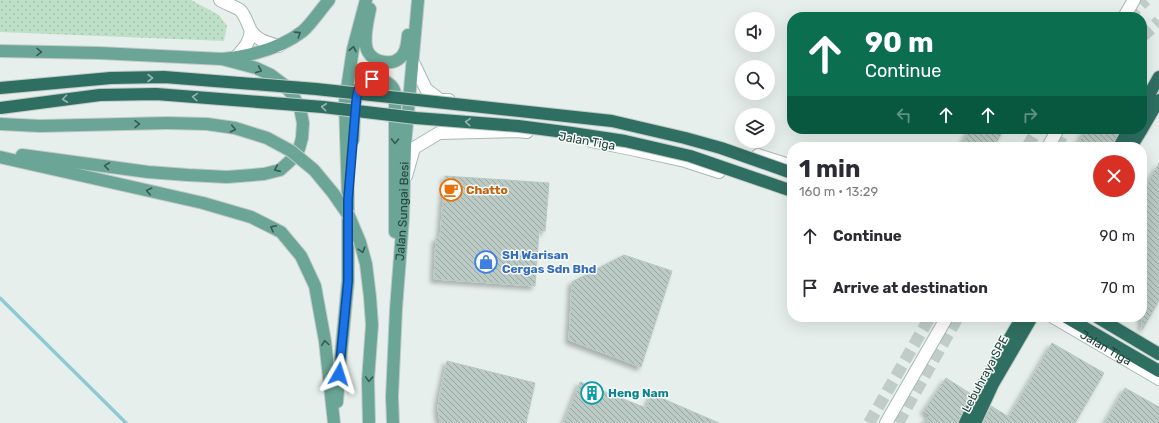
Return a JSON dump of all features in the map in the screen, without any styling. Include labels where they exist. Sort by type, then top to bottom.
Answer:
[{"type":"highway","points":[[1147,98],[1159,77]]},
{"type":"highway","points":[[0,88],[111,78],[164,78],[316,89],[612,121],[721,148],[787,171]]},
{"type":"highway","points":[[0,108],[100,95],[156,94],[323,107],[416,118],[518,126],[625,141],[690,156],[787,189]]},
{"type":"highway","points":[[1147,120],[1159,100]]},
{"type":"highway","name":"Lebuhraya SPE","points":[[965,423],[985,381],[1019,322]]},
{"type":"highway","name":"Lebuhraya SPE","points":[[975,423],[993,384],[1029,322]]},
{"type":"highway","points":[[1075,322],[1159,371]]},
{"type":"highway","points":[[1105,322],[1159,354]]},
{"type":"main road","points":[[0,51],[99,53],[222,59],[236,57],[257,53],[279,46],[303,30],[329,0]]},
{"type":"main road","points":[[335,423],[348,281],[348,200],[345,102],[353,49],[366,0]]},
{"type":"main road","points":[[372,0],[366,35],[368,51],[377,60],[389,62],[401,58],[406,47],[413,0]]},
{"type":"main road","name":"Jalan Sungai Besi","points":[[393,423],[392,397],[396,309],[403,218],[405,146],[418,0]]},
{"type":"main road","points":[[0,152],[148,172],[188,175],[227,177],[264,174],[280,170],[291,160],[299,149],[302,138],[300,108],[292,94],[283,84],[271,75],[256,68],[222,59]]},
{"type":"main road","points":[[348,200],[358,89],[365,81],[372,79],[382,80],[392,86],[395,94],[396,309]]},
{"type":"main road","points":[[0,124],[56,126],[167,123],[214,125],[235,128],[267,138],[291,151],[314,170],[333,193],[349,216],[360,242],[366,264],[372,325],[368,380],[369,423]]},
{"type":"main road","points":[[0,157],[203,203],[252,217],[281,232],[302,256],[315,286],[335,423]]},
{"type":"street","points":[[220,0],[239,10],[246,19],[251,31],[264,42],[279,46]]},
{"type":"street","points":[[1127,12],[1134,0]]},
{"type":"street","points":[[236,57],[247,45],[251,31]]},
{"type":"street","name":"Jalan Tiga","points":[[412,62],[426,89],[440,100],[588,114],[657,126],[692,134],[787,164]]},
{"type":"street","name":"Jalan Tiga","points":[[404,182],[414,148],[439,133],[516,131],[571,138],[684,161],[787,194]]},
{"type":"street","points":[[886,423],[944,322]]},
{"type":"street","name":"Jalan Tiga","points":[[1062,322],[1159,379]]},
{"type":"street","name":"Jalan Tiga","points":[[1111,322],[1159,350]]},
{"type":"green space","points":[[0,0],[191,0],[219,15],[227,26],[224,41],[0,32]]},
{"type":"building","points":[[967,134],[1001,134],[997,142],[963,142]]},
{"type":"building","points":[[1083,134],[1118,134],[1114,142],[1079,142]]},
{"type":"building","points":[[1159,163],[1159,301],[1147,321],[1147,184]]},
{"type":"building","points":[[445,176],[549,183],[545,231],[539,231],[535,286],[434,279],[436,238],[440,238]]},
{"type":"building","points":[[624,255],[672,271],[641,367],[569,340],[572,282]]},
{"type":"building","points":[[1142,322],[1147,322],[1142,330]]},
{"type":"building","points":[[1052,343],[1104,373],[1075,423],[983,423],[991,406],[1009,417]]},
{"type":"building","points":[[447,361],[535,383],[526,423],[440,423],[438,409],[439,398]]},
{"type":"building","points":[[946,378],[971,394],[958,423],[924,423],[930,415],[924,411]]},
{"type":"building","points":[[580,382],[646,408],[652,394],[719,423],[564,423]]},
{"type":"building","points":[[1125,388],[1159,407],[1159,423],[1105,423]]},
{"type":"waterway","points":[[0,298],[126,423]]},
{"type":"tunnel","points":[[1133,12],[1146,0]]},
{"type":"tunnel","points":[[1147,32],[1159,21]]},
{"type":"tunnel","points":[[1030,142],[1035,134]]},
{"type":"tunnel","points":[[1059,142],[1063,134]]},
{"type":"tunnel","points":[[869,423],[927,322]]},
{"type":"tunnel","points":[[898,423],[955,322]]},
{"type":"place","name":"Chatto","points":[[451,190]]},
{"type":"place","name":"SH Warisan Cergas Sdn Bhd","points":[[486,262]]},
{"type":"place","name":"Heng Nam","points":[[592,393]]},
{"type":"route","points":[[339,374],[348,281],[348,200],[356,103],[358,89],[365,81],[372,79]]}]
